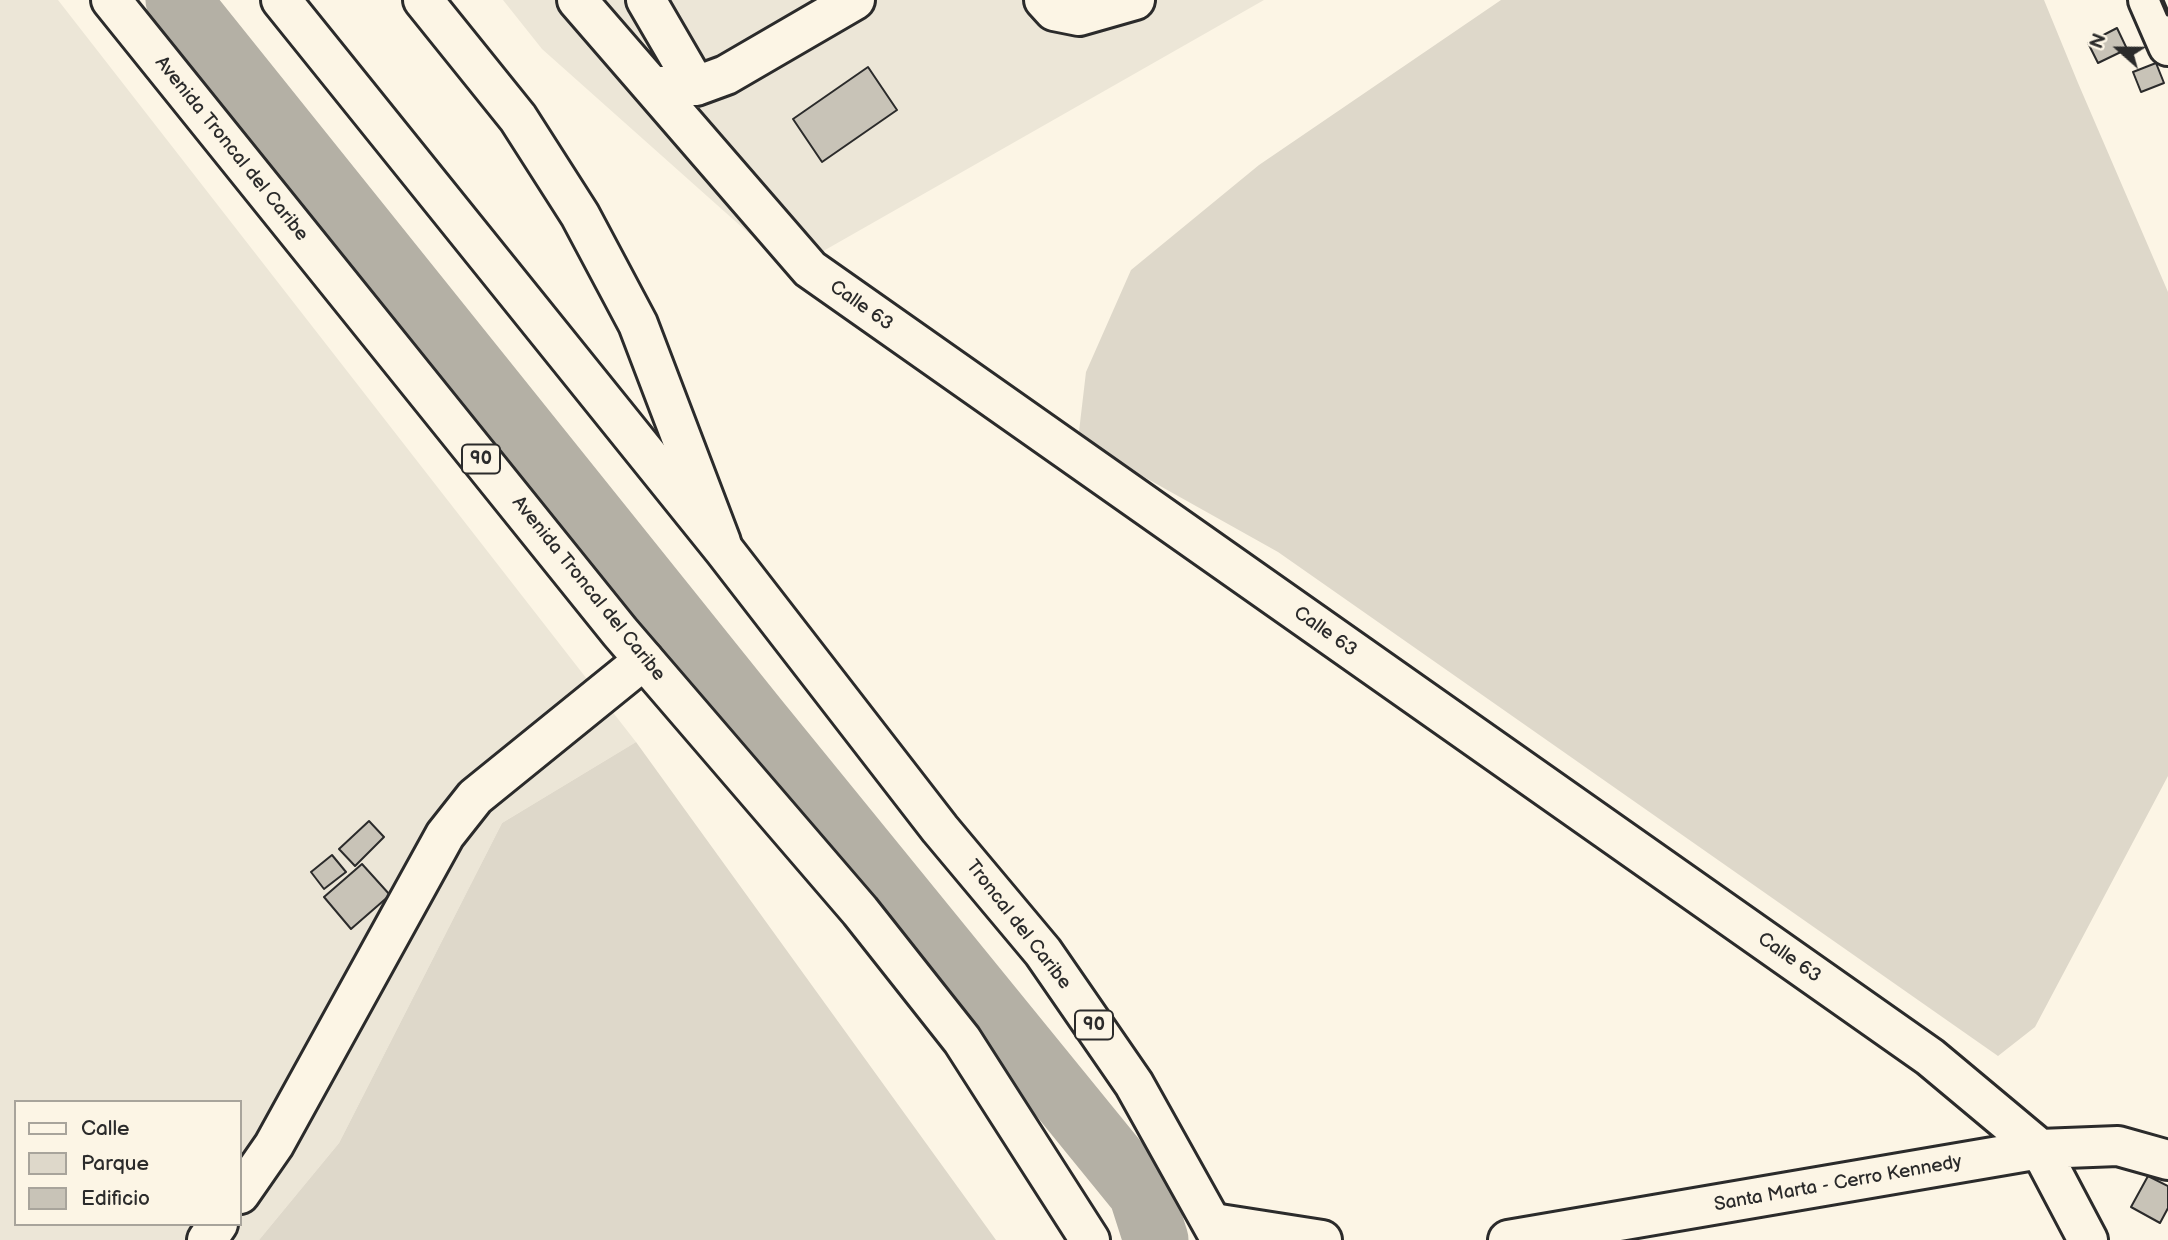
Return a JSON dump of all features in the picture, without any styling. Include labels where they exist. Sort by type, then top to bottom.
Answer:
[{"type":"main road","name":"Avenida Troncal del Caribe","points":[[111,0],[644,660],[860,911],[962,1040],[1090,1240]]},
{"type":"main road","name":"90","points":[[281,0],[724,550]]},
{"type":"main road","points":[[423,0],[518,118],[580,215],[638,324],[724,550]]},
{"type":"main road","name":"Calle 63","points":[[577,0],[810,270],[1930,1057],[2040,1149],[2088,1240]]},
{"type":"main road","points":[[646,0],[696,86]]},
{"type":"main road","points":[[652,86],[696,86],[726,75],[855,0]]},
{"type":"main road","points":[[1044,0],[1054,11],[1079,16],[1135,0]]},
{"type":"main road","points":[[2148,0],[2168,46]]},
{"type":"main road","name":"Troncal del Caribe","points":[[724,550],[940,829],[1043,952],[1134,1084],[1217,1232]]},
{"type":"main road","points":[[242,1191],[274,1145],[445,835],[475,797],[644,660]]},
{"type":"main road","name":"Santa Marta - Cerro Kennedy","points":[[1508,1240],[2040,1149],[2118,1146],[2168,1160]]},
{"type":"main road","points":[[1217,1232],[1322,1240]]},
{"type":"shaded area","points":[[0,0],[58,0],[636,742],[502,823],[339,1143],[259,1240],[0,1240]]},
{"type":"shaded area","points":[[503,0],[1264,0],[790,270],[542,49]]},
{"type":"green space","points":[[1501,0],[2044,0],[2168,292],[2168,776],[2035,1027],[1998,1056],[1278,552],[1078,440],[1086,372],[1131,270],[1259,165]]},
{"type":"green space","points":[[636,742],[996,1240],[259,1240],[339,1143],[502,823]]},
{"type":"building","points":[[2117,28],[2127,49],[2098,63],[2088,43]]},
{"type":"building","points":[[2156,63],[2164,83],[2141,92],[2133,72]]},
{"type":"building","points":[[868,67],[897,110],[822,162],[793,119]]},
{"type":"building","points":[[369,821],[384,837],[355,866],[339,849]]},
{"type":"building","points":[[332,855],[346,872],[324,889],[311,872]]},
{"type":"building","points":[[362,864],[390,895],[351,929],[324,897]]},
{"type":"building","points":[[2148,1176],[2168,1186],[2168,1208],[2160,1223],[2131,1207]]},
{"type":"waterway","points":[[178,0],[756,720],[1141,1193],[1156,1240]]},
{"type":"railway","points":[[2162,0],[2168,14]]}]
